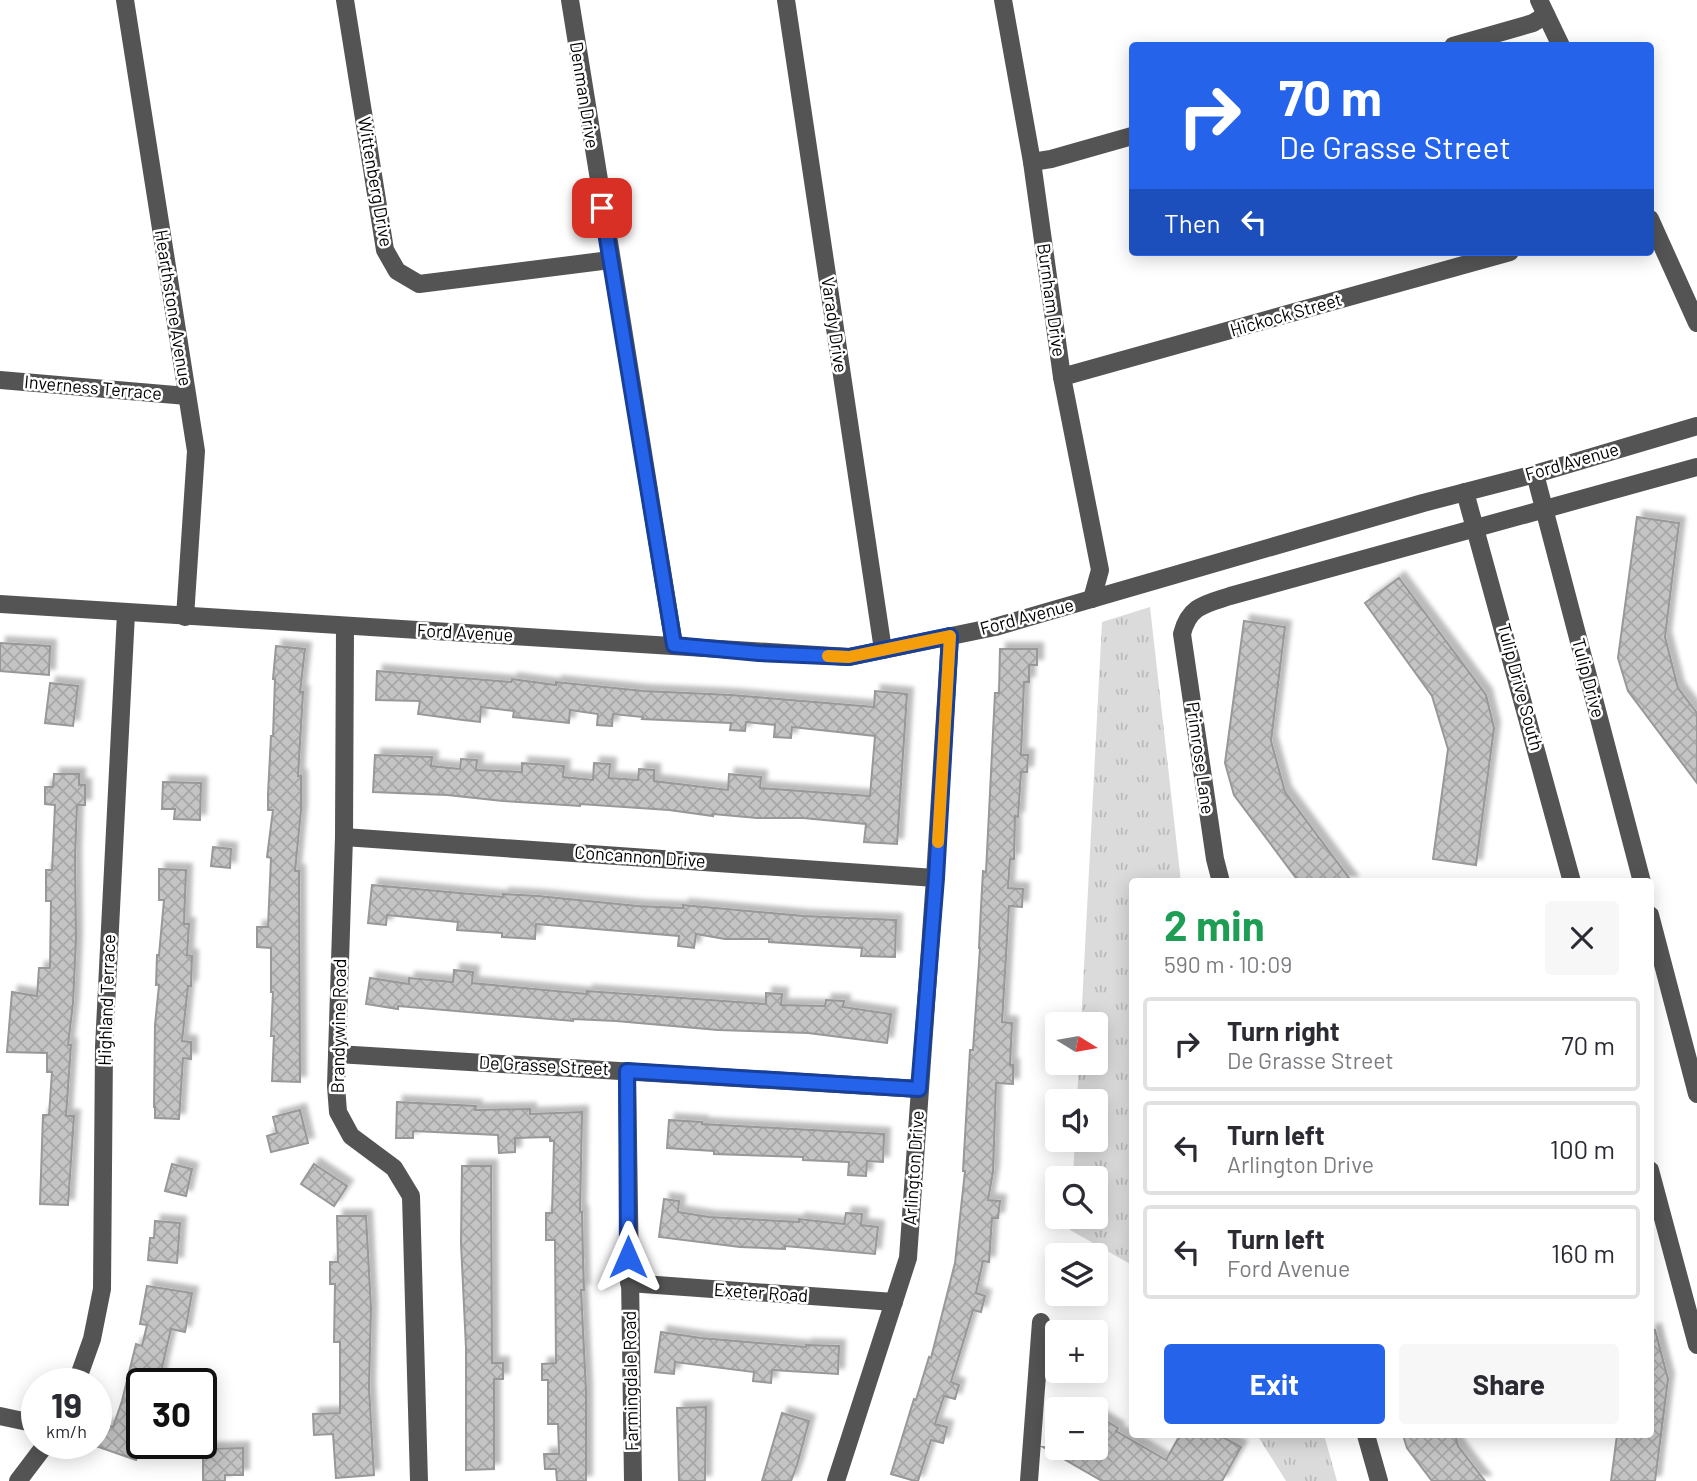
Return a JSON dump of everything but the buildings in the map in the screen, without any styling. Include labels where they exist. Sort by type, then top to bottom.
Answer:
[{"type":"street","name":"Hearthstone Avenue","points":[[125,0],[196,451],[185,617]]},
{"type":"street","name":"Wittenberg Drive","points":[[345,0],[385,250],[397,271],[419,284],[610,260]]},
{"type":"street","name":"Denman Drive","points":[[569,0],[674,645]]},
{"type":"street","name":"Varady Drive","points":[[786,0],[883,650]]},
{"type":"street","name":"Burnham Drive","points":[[1003,0],[1032,163],[1062,377],[1100,570],[1092,599]]},
{"type":"street","points":[[1467,42],[1533,23],[1542,8]]},
{"type":"street","points":[[1542,8],[1559,42]]},
{"type":"street","points":[[1032,163],[1129,137]]},
{"type":"street","points":[[1654,228],[1697,323]]},
{"type":"street","name":"Hickock Street","points":[[1062,377],[1496,256]]},
{"type":"street","name":"Inverness Terrace","points":[[0,380],[187,396]]},
{"type":"street","name":"Ford Avenue","points":[[0,604],[849,657],[995,627],[1697,426]]},
{"type":"street","points":[[1477,529],[1697,467]]},
{"type":"street","name":"Tulip Drive","points":[[1535,474],[1641,878]]},
{"type":"street","name":"Tulip Drive South","points":[[1465,492],[1572,878]]},
{"type":"street","name":"Primrose Lane","points":[[1220,878],[1182,634],[1186,618],[1201,606],[1477,529]]},
{"type":"street","name":"Highland Terrace","points":[[82,1368],[92,1339],[102,1289],[104,1047],[126,613]]},
{"type":"street","name":"Brandywine Road","points":[[345,626],[338,1112],[351,1136],[394,1168],[411,1196],[419,1481]]},
{"type":"street","name":"Arlington Drive","points":[[836,1481],[908,1258],[936,878],[950,636]]},
{"type":"street","name":"Concannon Drive","points":[[344,837],[936,878]]},
{"type":"street","points":[[1654,930],[1697,1094]]},
{"type":"street","name":"De Grasse Street","points":[[337,1054],[919,1089]]},
{"type":"street","name":"Farmingdale Road","points":[[627,1071],[633,1481]]},
{"type":"street","points":[[1654,1185],[1697,1345]]},
{"type":"street","name":"Exeter Road","points":[[629,1283],[894,1302]]},
{"type":"street","points":[[1029,1481],[1041,1322]]},
{"type":"street","points":[[0,1416],[21,1421]]},
{"type":"street","points":[[1367,1438],[1378,1481]]},
{"type":"street","points":[[18,1481],[35,1459]]},
{"type":"green space","points":[[1150,607],[1181,878],[1129,878],[1129,1263],[1108,1251],[1108,1243],[1093,1243],[1070,1230],[1108,1229],[1108,1166],[1074,1166],[1074,1152],[1108,1152],[1108,1089],[1078,1089],[1078,1075],[1108,1075],[1108,1012],[1082,1012],[1102,622]]},
{"type":"green space","points":[[1259,1438],[1325,1438],[1337,1481],[1286,1481]]},
{"type":"slow traffic","points":[[828,656],[849,657],[950,636],[938,842]]},
{"type":"route","points":[[602,208],[674,645],[759,653],[849,657],[950,636],[936,878],[919,1089],[627,1071],[628,1257]]}]
